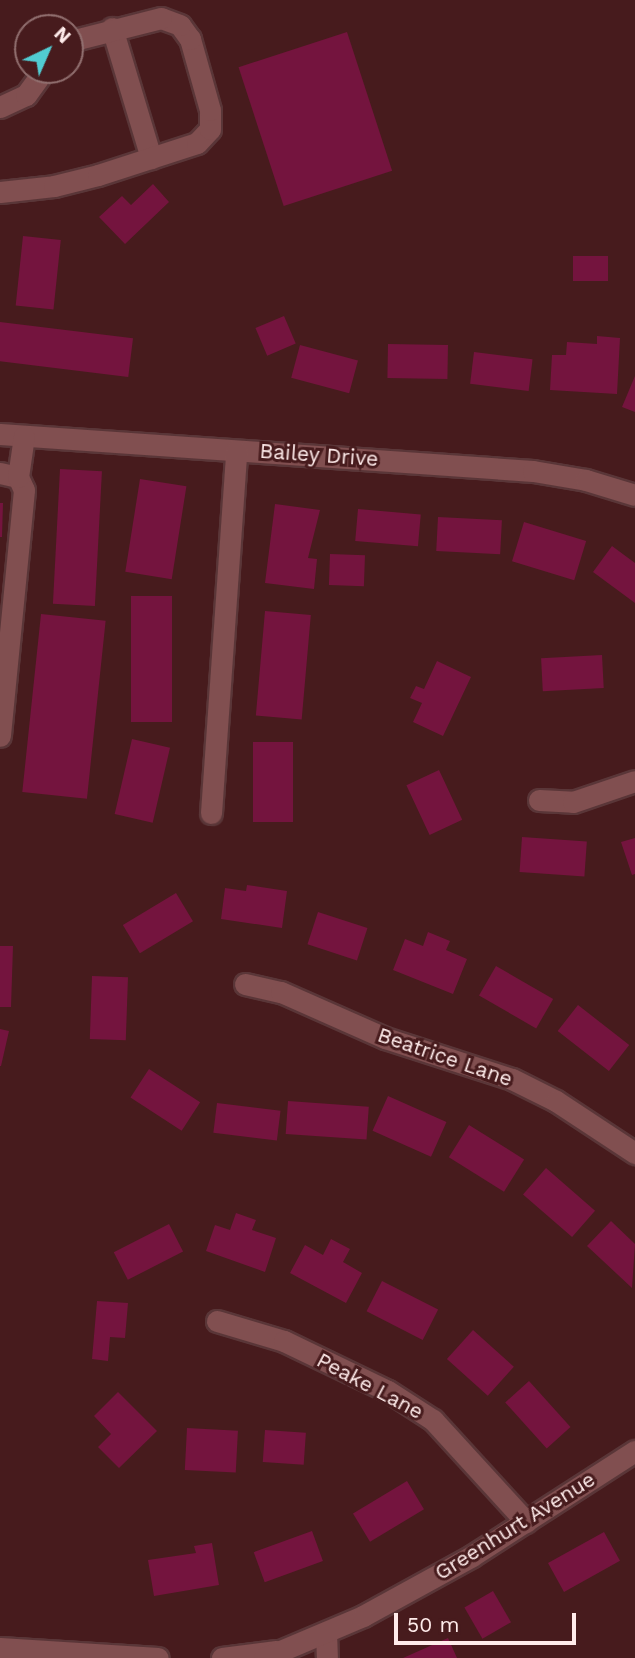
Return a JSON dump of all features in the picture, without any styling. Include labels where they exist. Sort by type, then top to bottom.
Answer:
[{"type":"street","points":[[0,192],[54,186],[151,158],[197,143],[210,129],[210,110],[190,39],[180,25],[161,18],[84,37]]},
{"type":"street","points":[[113,28],[151,158]]},
{"type":"street","points":[[0,107],[26,95],[34,84]]},
{"type":"street","name":"Bailey Drive","points":[[0,434],[533,471],[586,480],[635,495]]},
{"type":"street","points":[[0,736],[24,490],[9,475],[24,436]]},
{"type":"street","points":[[211,813],[236,450]]},
{"type":"street","points":[[538,800],[573,802],[635,781]]},
{"type":"street","name":"Beatrice Lane","points":[[245,984],[281,992],[385,1038],[512,1079],[568,1108],[635,1153]]},
{"type":"street","name":"Peake Lane","points":[[217,1321],[284,1341],[388,1391],[433,1420],[526,1522]]},
{"type":"street","name":"Greenhurt Avenue","points":[[222,1658],[272,1654],[363,1616],[526,1522],[635,1451]]},
{"type":"street","points":[[326,1632],[327,1658]]},
{"type":"street","points":[[0,1648],[158,1658]]},
{"type":"building","points":[[347,32],[392,171],[284,206],[239,67]]},
{"type":"building","points":[[153,184],[169,202],[125,244],[99,217],[122,196],[131,205]]},
{"type":"building","points":[[23,236],[61,240],[53,310],[16,306]]},
{"type":"building","points":[[573,256],[608,256],[608,281],[573,281]]},
{"type":"building","points":[[284,316],[296,344],[267,356],[255,328]]},
{"type":"building","points":[[0,322],[133,338],[128,377],[0,361]]},
{"type":"building","points":[[597,336],[620,338],[617,394],[550,390],[552,355],[566,355],[567,342],[597,344]]},
{"type":"building","points":[[388,344],[448,345],[447,379],[387,378]]},
{"type":"building","points":[[300,345],[358,361],[349,393],[291,378]]},
{"type":"building","points":[[474,352],[533,359],[529,391],[470,384]]},
{"type":"building","points":[[635,376],[635,412],[622,407]]},
{"type":"building","points":[[60,469],[102,471],[95,606],[53,604]]},
{"type":"building","points":[[140,479],[186,486],[172,579],[125,572]]},
{"type":"building","points":[[0,503],[3,503],[2,537],[0,537]]},
{"type":"building","points":[[275,504],[320,510],[308,558],[317,559],[314,589],[265,583]]},
{"type":"building","points":[[358,509],[421,514],[418,546],[355,541]]},
{"type":"building","points":[[438,517],[502,520],[500,554],[436,551]]},
{"type":"building","points":[[524,522],[586,541],[574,580],[512,561]]},
{"type":"building","points":[[612,546],[635,563],[635,603],[593,572]]},
{"type":"building","points":[[330,554],[365,555],[364,586],[329,585]]},
{"type":"building","points":[[131,596],[172,596],[172,722],[131,722]]},
{"type":"building","points":[[265,611],[311,615],[302,720],[256,716]]},
{"type":"building","points":[[41,614],[106,621],[87,799],[22,792]]},
{"type":"building","points":[[602,655],[604,688],[543,691],[541,658]]},
{"type":"building","points":[[437,661],[471,677],[443,736],[413,722],[422,703],[410,698],[416,686],[424,689]]},
{"type":"building","points":[[132,739],[170,748],[153,823],[115,814]]},
{"type":"building","points":[[253,742],[293,742],[293,822],[253,822]]},
{"type":"building","points":[[439,770],[462,820],[430,835],[406,785]]},
{"type":"building","points":[[522,837],[587,842],[584,876],[520,872]]},
{"type":"building","points":[[635,838],[635,874],[632,875],[621,842]]},
{"type":"building","points":[[247,885],[287,891],[282,928],[221,919],[225,888],[246,891]]},
{"type":"building","points":[[176,893],[193,921],[140,953],[123,925]]},
{"type":"building","points":[[318,912],[367,928],[357,960],[307,944]]},
{"type":"building","points":[[428,932],[450,941],[446,950],[467,959],[453,994],[393,970],[405,939],[423,946]]},
{"type":"building","points":[[0,946],[13,946],[11,1007],[0,1007]]},
{"type":"building","points":[[496,966],[553,999],[536,1028],[479,995]]},
{"type":"building","points":[[92,976],[128,977],[126,1040],[90,1039]]},
{"type":"building","points":[[578,1005],[629,1045],[609,1071],[558,1031]]},
{"type":"building","points":[[0,1029],[9,1031],[1,1066],[0,1066]]},
{"type":"building","points":[[149,1069],[200,1102],[182,1131],[130,1098]]},
{"type":"building","points":[[388,1096],[446,1122],[431,1157],[373,1131]]},
{"type":"building","points":[[288,1101],[369,1107],[367,1140],[286,1134]]},
{"type":"building","points":[[217,1103],[281,1111],[277,1141],[213,1133]]},
{"type":"building","points":[[469,1125],[524,1159],[504,1192],[449,1157]]},
{"type":"building","points":[[546,1168],[595,1211],[572,1237],[523,1194]]},
{"type":"building","points":[[236,1213],[256,1220],[252,1230],[276,1238],[265,1272],[206,1251],[215,1225],[230,1230]]},
{"type":"building","points":[[611,1221],[635,1244],[632,1288],[587,1246]]},
{"type":"building","points":[[169,1224],[183,1252],[128,1280],[114,1252]]},
{"type":"building","points":[[331,1239],[350,1249],[343,1262],[362,1273],[346,1303],[290,1273],[305,1245],[323,1255]]},
{"type":"building","points":[[382,1281],[438,1310],[423,1340],[367,1311]]},
{"type":"building","points":[[97,1301],[128,1303],[125,1338],[110,1337],[108,1361],[92,1359]]},
{"type":"building","points":[[473,1330],[514,1367],[488,1396],[447,1359]]},
{"type":"building","points":[[529,1381],[570,1427],[547,1448],[505,1402]]},
{"type":"building","points":[[118,1392],[157,1431],[119,1468],[98,1447],[111,1434],[94,1416]]},
{"type":"building","points":[[187,1428],[238,1431],[236,1473],[185,1470]]},
{"type":"building","points":[[265,1430],[306,1433],[304,1465],[263,1462]]},
{"type":"building","points":[[407,1481],[424,1509],[370,1542],[353,1513]]},
{"type":"building","points":[[312,1531],[323,1561],[265,1582],[254,1552]]},
{"type":"building","points":[[604,1532],[620,1561],[564,1592],[548,1563]]},
{"type":"building","points":[[212,1543],[219,1585],[154,1596],[148,1560],[196,1553],[194,1546]]},
{"type":"building","points":[[493,1591],[511,1622],[482,1639],[464,1608]]},
{"type":"building","points":[[448,1638],[457,1658],[403,1658]]}]
